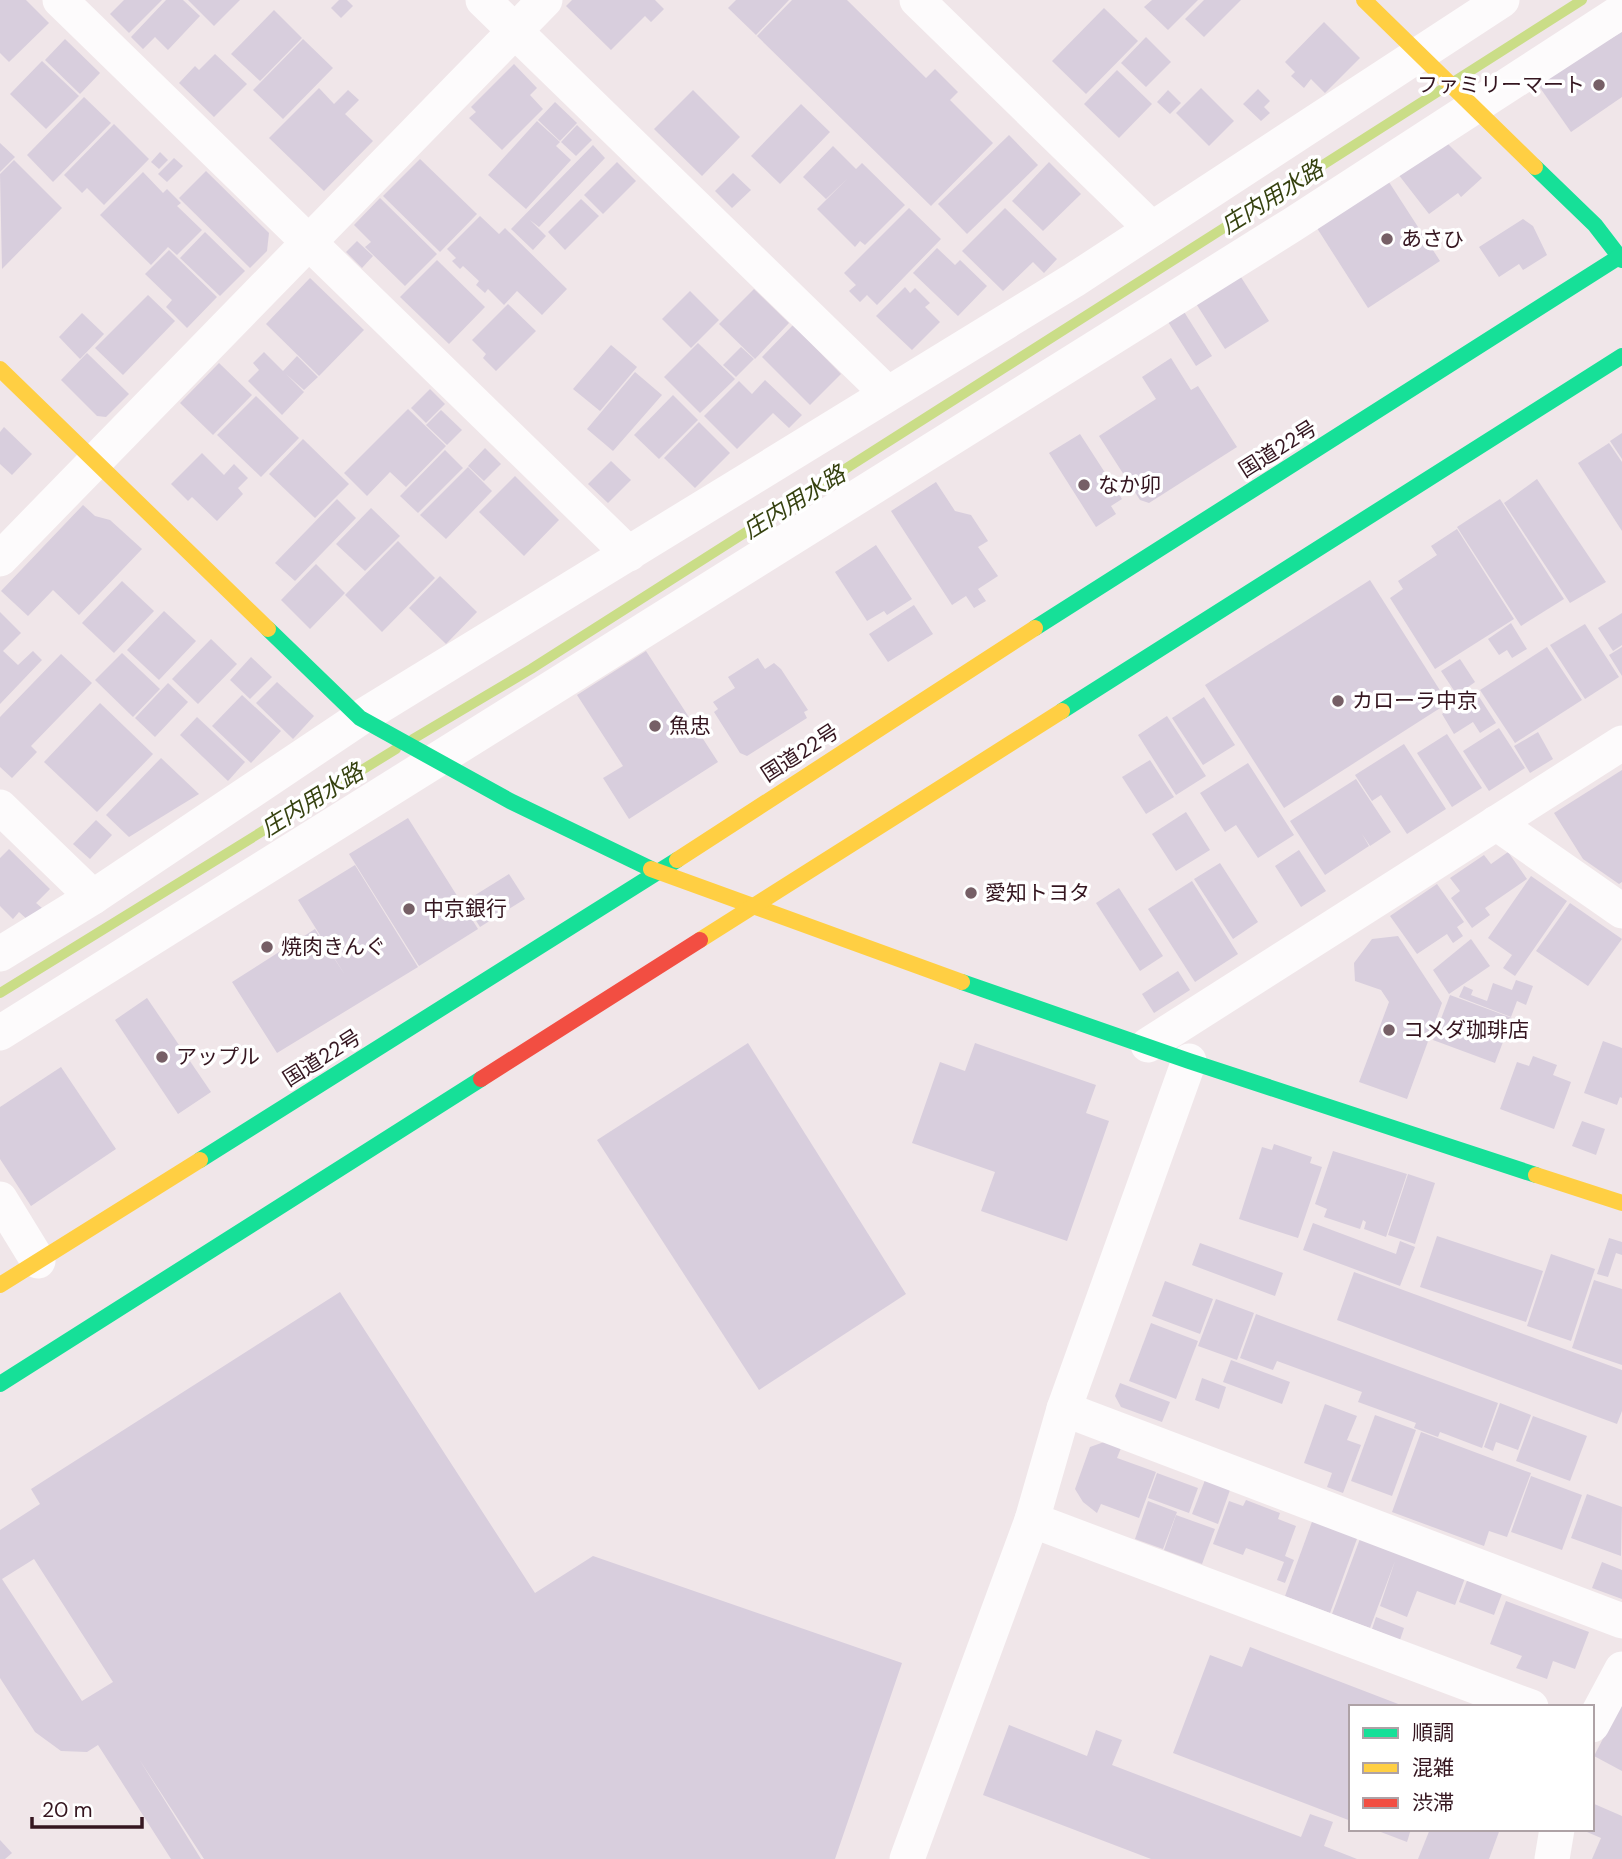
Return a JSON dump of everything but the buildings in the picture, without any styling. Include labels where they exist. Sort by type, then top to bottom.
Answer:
[{"type":"main road","points":[[1364,0],[1595,225],[1621,257]]},
{"type":"main road","name":"国道22号","points":[[0,1285],[658,873],[833,756],[1621,257]]},
{"type":"main road","points":[[0,1384],[1622,356]]},
{"type":"main road","points":[[0,369],[365,721],[430,757],[658,873],[751,908],[1189,1060],[1622,1203]]},
{"type":"street","points":[[60,0],[629,554]]},
{"type":"street","points":[[483,0],[887,393]]},
{"type":"street","points":[[0,559],[545,0]]},
{"type":"street","points":[[917,0],[1152,229]]},
{"type":"street","points":[[0,954],[629,554],[1426,61],[1502,0]]},
{"type":"street","points":[[0,1033],[430,757],[1469,102],[1622,11]]},
{"type":"street","points":[[1148,1045],[1622,743]]},
{"type":"street","points":[[0,807],[93,897]]},
{"type":"street","points":[[1496,823],[1622,911]]},
{"type":"street","points":[[907,1859],[1032,1520],[1064,1409],[1189,1060]]},
{"type":"street","points":[[0,1199],[38,1261]]},
{"type":"street","points":[[1064,1409],[1622,1621]]},
{"type":"street","points":[[1032,1520],[1526,1705]]},
{"type":"street","points":[[1594,1721],[1622,1669]]},
{"type":"street","points":[[1552,1859],[1557,1831]]},
{"type":"waterway","name":"庄内用水路","points":[[413,739],[531,669],[1582,0]]},
{"type":"waterway","name":"庄内用水路","points":[[0,993],[396,749]]},
{"type":"traffic: fast","points":[[1535,167],[1595,225],[1622,260]]},
{"type":"traffic: fast","points":[[1035,628],[1622,255]]},
{"type":"traffic: fast","points":[[1062,711],[1622,356]]},
{"type":"traffic: fast","points":[[268,629],[360,718],[510,801],[651,869]]},
{"type":"traffic: fast","points":[[200,1160],[677,860]]},
{"type":"traffic: fast","points":[[962,982],[1189,1061],[1536,1175]]},
{"type":"traffic: fast","points":[[0,1384],[481,1079]]},
{"type":"traffic: slow","points":[[1364,0],[1535,167]]},
{"type":"traffic: slow","points":[[0,369],[268,629]]},
{"type":"traffic: slow","points":[[677,860],[1035,628]]},
{"type":"traffic: slow","points":[[700,940],[1062,711]]},
{"type":"traffic: slow","points":[[651,869],[962,982]]},
{"type":"traffic: slow","points":[[0,1285],[200,1160]]},
{"type":"traffic: slow","points":[[1536,1175],[1622,1203]]},
{"type":"traffic: jam","points":[[481,1079],[700,940]]},
{"type":"place","name":"ファミリーマート","points":[[1599,85]]},
{"type":"place","name":"あさひ","points":[[1387,239]]},
{"type":"place","name":"なか卯","points":[[1084,485]]},
{"type":"place","name":"カローラ中京","points":[[1338,701]]},
{"type":"place","name":"魚忠","points":[[655,726]]},
{"type":"place","name":"愛知トヨタ","points":[[971,893]]},
{"type":"place","name":"中京銀行","points":[[409,909]]},
{"type":"place","name":"焼肉きんぐ","points":[[267,947]]},
{"type":"place","name":"コメダ珈琲店","points":[[1389,1030]]},
{"type":"place","name":"アップル","points":[[162,1057]]}]
